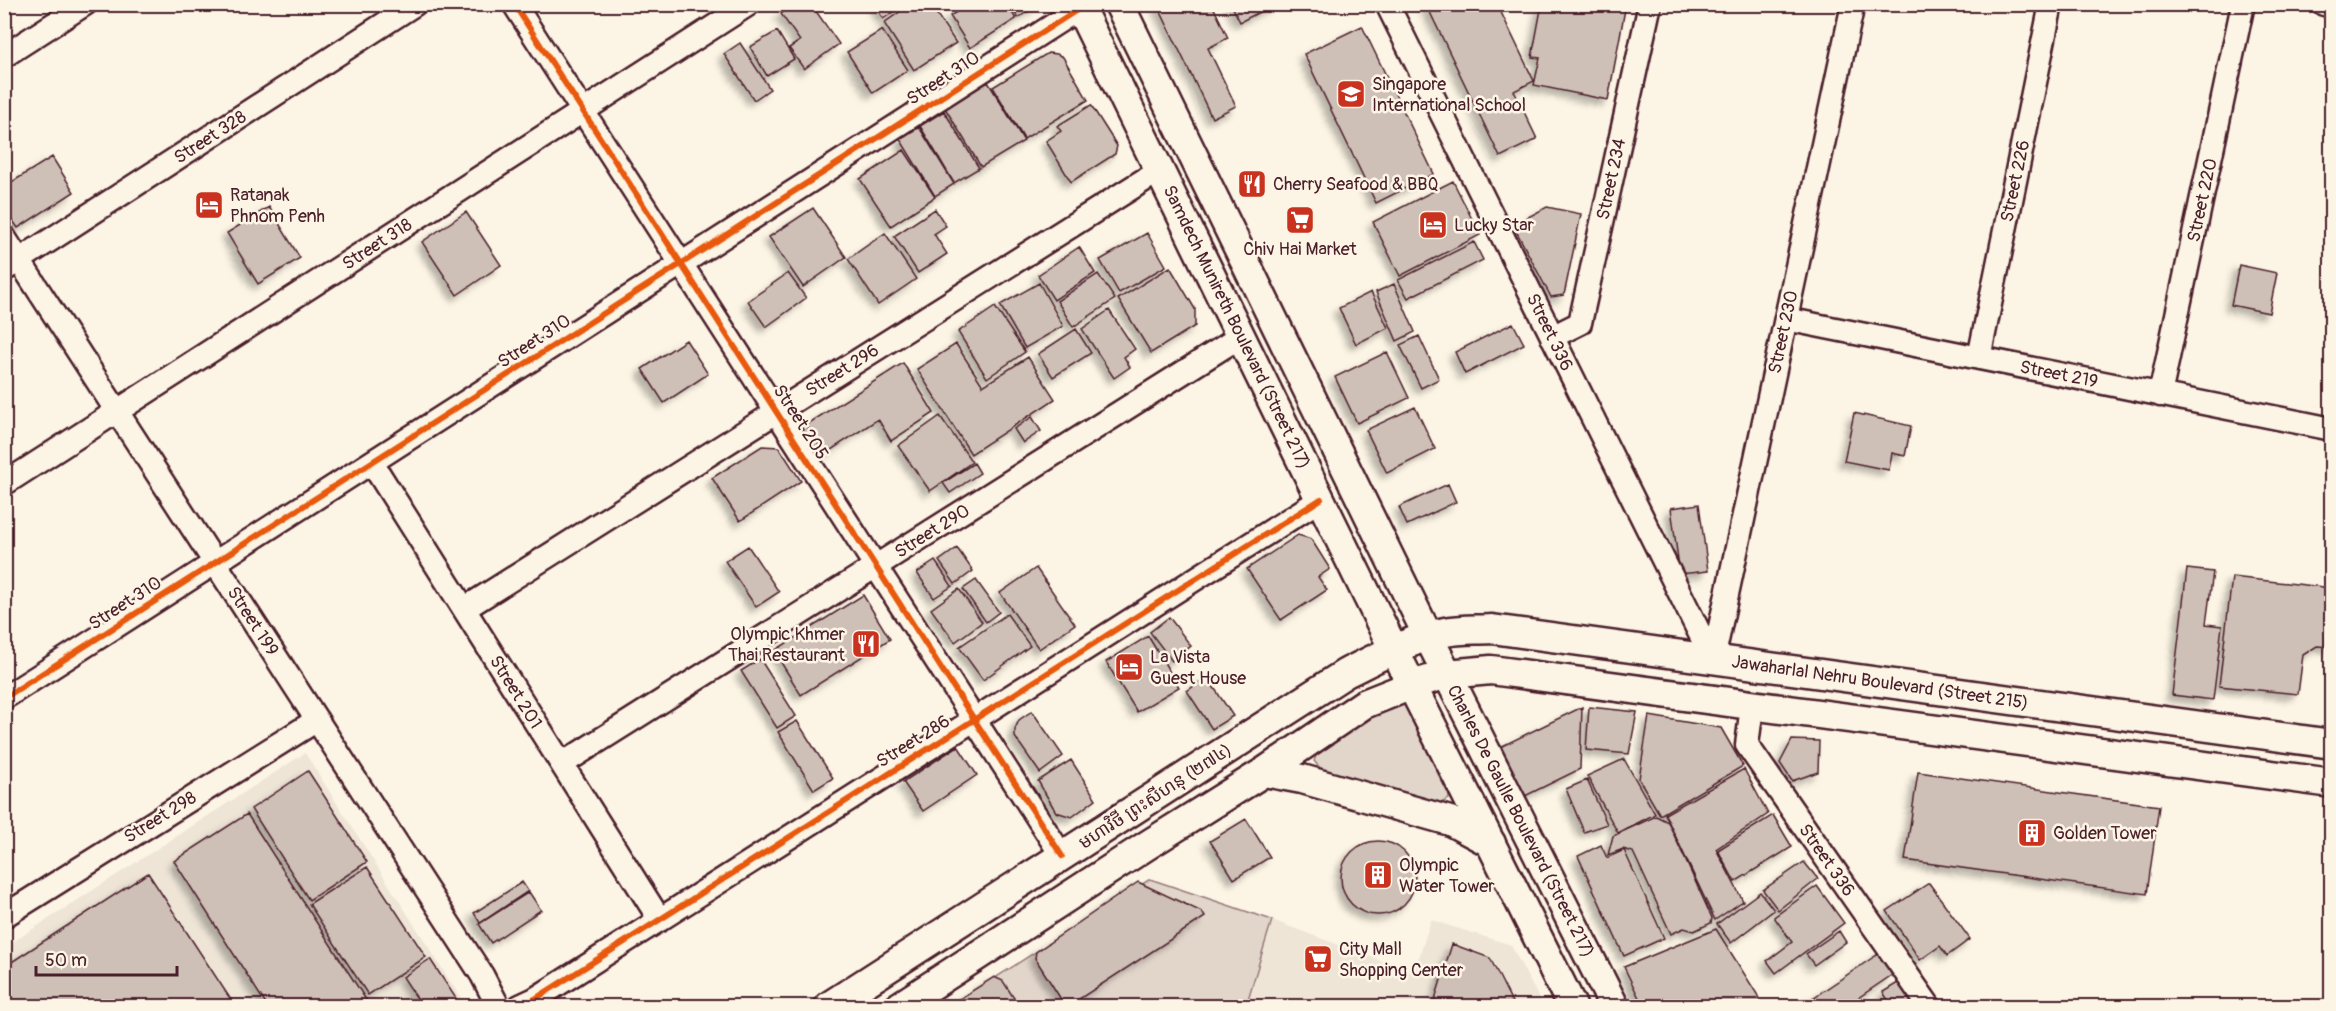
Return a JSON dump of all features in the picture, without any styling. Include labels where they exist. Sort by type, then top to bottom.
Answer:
[{"type":"main road","name":"Samdech Munireth Boulevard (Street 217)","points":[[1119,4],[1428,636]]},
{"type":"main road","name":"Samdech Munireth Boulevard (Street 217)","points":[[1079,6],[1395,650]]},
{"type":"main road","name":"Jawaharlal Nehru Boulevard (Street 215)","points":[[1395,650],[1428,636],[1447,632],[1492,629],[2331,744]]},
{"type":"main road","name":"Charles De Gaulle Boulevard (Street 217)","points":[[1428,636],[1614,1006]]},
{"type":"main road","name":"Charles De Gaulle Boulevard (Street 217)","points":[[1395,650],[1572,1006]]},
{"type":"main road","name":"មហាវិថី ព្រះសីហនុ (២៧៤)","points":[[829,1006],[1346,673],[1395,650]]},
{"type":"main road","points":[[1447,674],[1491,670],[2331,783]]},
{"type":"main road","name":"មហាវិថី ព្រះសីហនុ (២៧៤)","points":[[900,1006],[1364,705],[1412,685],[1447,674]]},
{"type":"main road","points":[[1264,772],[1302,779],[1450,821],[1491,843]]},
{"type":"street","points":[[4,56],[85,4]]},
{"type":"street","name":"Street 328","points":[[12,265],[416,4]]},
{"type":"street","name":"Street 205","points":[[514,4],[1062,856]]},
{"type":"street","name":"Street 318","points":[[4,484],[749,4]]},
{"type":"street","name":"Street 336","points":[[1387,4],[1713,660]]},
{"type":"street","name":"Street 234","points":[[1552,337],[1580,323],[1650,4]]},
{"type":"street","name":"Street 230","points":[[1713,660],[1853,4]]},
{"type":"street","name":"Street 226","points":[[1978,358],[2051,4]]},
{"type":"street","name":"Street 220","points":[[2160,394],[2243,4]]},
{"type":"street","points":[[2324,4],[2331,6]]},
{"type":"street","name":"Street 310","points":[[4,698],[372,464],[1079,6]]},
{"type":"street","name":"Street 296","points":[[464,609],[1160,170]]},
{"type":"street","name":"Street 199","points":[[4,237],[12,265],[117,411],[482,975],[498,1006]]},
{"type":"street","name":"Street 219","points":[[1786,319],[2331,429]]},
{"type":"street","name":"Street 290","points":[[562,764],[1241,336]]},
{"type":"street","name":"Street 201","points":[[372,464],[660,920]]},
{"type":"street","name":"Street 286","points":[[520,1006],[535,999],[660,920],[1321,499]]},
{"type":"street","name":"Street 336","points":[[1752,706],[1747,745],[1929,1006]]},
{"type":"street","name":"Street 298","points":[[4,916],[317,720]]},
{"type":"shaded area","points":[[1403,702],[1448,788],[1449,799],[1439,804],[1322,770],[1314,761],[1319,748],[1364,720]]},
{"type":"shaded area","points":[[305,753],[466,1006],[5,1006],[5,947]]},
{"type":"shaded area","points":[[1150,879],[1272,920],[1246,1006],[951,1006]]},
{"type":"shaded area","name":"City Mall Shopping Center","points":[[1272,920],[1414,973],[1431,920],[1511,945],[1543,1006],[1246,1006]]},
{"type":"building","points":[[794,4],[811,4],[839,44],[804,69],[789,48],[800,41],[781,14]]},
{"type":"building","points":[[874,4],[905,4],[883,19]]},
{"type":"building","points":[[911,4],[930,4],[956,43],[914,70],[884,23]]},
{"type":"building","points":[[969,4],[1007,4],[1016,19],[970,48],[950,16]]},
{"type":"building","points":[[1010,4],[1039,4],[1018,18]]},
{"type":"building","points":[[1157,4],[1212,4],[1228,38],[1208,48],[1236,106],[1212,118]]},
{"type":"building","points":[[1231,4],[1275,4],[1240,22]]},
{"type":"building","points":[[1426,4],[1497,4],[1534,81],[1514,91],[1537,139],[1500,157]]},
{"type":"building","points":[[1542,4],[1626,4],[1608,100],[1534,85],[1540,58],[1532,57]]},
{"type":"building","points":[[1362,26],[1434,174],[1376,203],[1304,54]]},
{"type":"building","points":[[882,30],[908,70],[873,93],[847,52]]},
{"type":"building","points":[[777,31],[794,59],[767,76],[750,47]]},
{"type":"building","points":[[740,43],[770,89],[754,100],[724,54]]},
{"type":"building","points":[[1048,53],[1063,57],[1088,100],[1024,139],[993,87]]},
{"type":"building","points":[[988,82],[1024,141],[981,167],[945,108]]},
{"type":"building","points":[[1091,105],[1117,146],[1115,154],[1071,182],[1046,141],[1061,131],[1057,126]]},
{"type":"building","points":[[944,111],[979,168],[954,183],[920,126]]},
{"type":"building","points":[[919,127],[954,184],[935,196],[900,139]]},
{"type":"building","points":[[904,150],[935,197],[891,226],[860,179]]},
{"type":"building","points":[[52,157],[74,192],[18,228],[4,208],[4,187]]},
{"type":"building","points":[[1453,181],[1480,235],[1400,276],[1373,222]]},
{"type":"building","points":[[269,207],[300,258],[258,284],[227,233]]},
{"type":"building","points":[[1547,207],[1581,214],[1564,295],[1551,297],[1513,225]]},
{"type":"building","points":[[813,208],[846,257],[803,287],[769,237]]},
{"type":"building","points":[[935,209],[946,226],[934,234],[947,254],[918,273],[894,236]]},
{"type":"building","points":[[466,212],[501,265],[457,295],[422,242]]},
{"type":"building","points":[[885,233],[916,279],[878,305],[848,259]]},
{"type":"building","points":[[1147,233],[1166,266],[1119,293],[1100,260]]},
{"type":"building","points":[[1474,242],[1483,260],[1408,298],[1398,280]]},
{"type":"building","points":[[1079,247],[1095,273],[1054,300],[1038,275]]},
{"type":"building","points":[[2239,265],[2277,273],[2269,313],[2231,305]]},
{"type":"building","points":[[1170,267],[1195,309],[1195,326],[1151,353],[1118,299]]},
{"type":"building","points":[[788,273],[806,298],[766,327],[748,301]]},
{"type":"building","points":[[1098,274],[1115,299],[1073,327],[1057,301]]},
{"type":"building","points":[[1039,283],[1063,326],[1025,348],[1000,305]]},
{"type":"building","points":[[1394,284],[1415,332],[1397,341],[1376,292]]},
{"type":"building","points":[[1371,292],[1388,328],[1356,344],[1339,308]]},
{"type":"building","points":[[995,307],[1025,352],[987,378],[958,332]]},
{"type":"building","points":[[1109,310],[1135,349],[1124,357],[1130,367],[1114,378],[1082,329]]},
{"type":"building","points":[[1513,323],[1524,344],[1465,374],[1455,352]]},
{"type":"building","points":[[1076,329],[1091,353],[1053,377],[1038,354]]},
{"type":"building","points":[[1419,336],[1439,379],[1421,388],[1400,345]]},
{"type":"building","points":[[686,340],[708,374],[664,403],[642,369]]},
{"type":"building","points":[[956,344],[983,386],[1028,357],[1055,399],[971,454],[917,369]]},
{"type":"building","points":[[1387,352],[1409,398],[1357,423],[1335,377]]},
{"type":"building","points":[[903,363],[934,413],[891,441],[878,419],[825,454],[806,425]]},
{"type":"building","points":[[1415,407],[1435,449],[1387,473],[1366,430]]},
{"type":"building","points":[[1854,413],[1911,426],[1905,456],[1892,453],[1889,470],[1844,461]]},
{"type":"building","points":[[940,416],[972,462],[930,491],[898,446]]},
{"type":"building","points":[[1032,417],[1041,431],[1023,443],[1014,429]]},
{"type":"building","points":[[762,446],[779,447],[801,481],[740,521],[712,478]]},
{"type":"building","points":[[974,463],[980,473],[950,493],[943,483]]},
{"type":"building","points":[[1448,484],[1456,502],[1407,525],[1399,507]]},
{"type":"building","points":[[1699,504],[1708,571],[1680,574],[1671,508]]},
{"type":"building","points":[[1298,535],[1311,539],[1330,569],[1318,577],[1327,590],[1281,620],[1247,569]]},
{"type":"building","points":[[748,546],[779,592],[756,607],[725,561]]},
{"type":"building","points":[[957,548],[973,571],[955,584],[939,561]]},
{"type":"building","points":[[935,561],[952,586],[934,598],[917,573]]},
{"type":"building","points":[[1036,568],[1075,624],[1039,649],[1000,593]]},
{"type":"building","points":[[2187,569],[2213,572],[2206,624],[2222,626],[2213,700],[2172,695]]},
{"type":"building","points":[[2232,577],[2332,588],[2332,647],[2317,646],[2303,655],[2298,694],[2219,686]]},
{"type":"building","points":[[976,580],[999,612],[986,622],[963,589]]},
{"type":"building","points":[[959,589],[982,622],[955,642],[931,609]]},
{"type":"building","points":[[863,595],[890,639],[801,695],[774,651]]},
{"type":"building","points":[[1007,614],[1030,646],[983,680],[959,647]]},
{"type":"building","points":[[1169,617],[1191,646],[1172,661],[1150,632]]},
{"type":"building","points":[[1148,636],[1179,687],[1137,712],[1106,662]]},
{"type":"building","points":[[760,659],[796,716],[777,728],[741,671]]},
{"type":"building","points":[[1207,677],[1233,716],[1212,729],[1187,691]]},
{"type":"building","points":[[1582,707],[1580,769],[1523,797],[1500,747]]},
{"type":"building","points":[[1589,707],[1637,712],[1629,754],[1586,750]]},
{"type":"building","points":[[1032,711],[1063,756],[1040,773],[1015,737],[1015,729],[1019,720]]},
{"type":"building","points":[[1649,716],[1721,728],[1743,766],[1660,815],[1639,779]]},
{"type":"building","points":[[797,721],[833,778],[814,790],[778,732]]},
{"type":"building","points":[[1792,740],[1819,741],[1818,772],[1792,781],[1780,763]]},
{"type":"building","points":[[958,746],[977,775],[923,811],[903,782]]},
{"type":"building","points":[[1624,759],[1655,814],[1618,833],[1587,776]]},
{"type":"building","points":[[1071,760],[1096,799],[1072,817],[1056,812],[1038,781]]},
{"type":"building","points":[[1744,769],[1768,814],[1716,849],[1743,901],[1715,920],[1665,814]]},
{"type":"building","points":[[308,771],[367,862],[309,900],[251,809]]},
{"type":"building","name":"Golden Tower","points":[[1918,772],[2159,806],[2147,894],[1905,860]]},
{"type":"building","points":[[1587,780],[1607,824],[1584,832],[1566,789]]},
{"type":"building","points":[[247,814],[370,1006],[267,1006],[174,861]]},
{"type":"building","points":[[1773,815],[1792,847],[1735,882],[1718,850]]},
{"type":"building","points":[[1656,816],[1668,822],[1712,918],[1711,923],[1694,931],[1684,928],[1671,934],[1633,852],[1623,849],[1608,855],[1613,836]]},
{"type":"building","points":[[1246,819],[1270,857],[1234,879],[1210,841]]},
{"type":"building","name":"Olympic Water Tower","points":[[1385,841],[1405,851],[1413,864],[1415,878],[1413,892],[1405,905],[1392,913],[1371,915],[1351,905],[1343,892],[1341,871],[1351,851],[1364,843]]},
{"type":"building","points":[[1601,845],[1607,858],[1624,850],[1664,938],[1624,956],[1578,856]]},
{"type":"building","points":[[1804,862],[1818,879],[1778,910],[1763,890]]},
{"type":"building","points":[[367,867],[426,957],[368,995],[309,904]]},
{"type":"building","points":[[148,873],[235,1006],[4,1006],[4,967]]},
{"type":"building","points":[[522,882],[528,891],[480,923],[474,913]]},
{"type":"building","points":[[1138,882],[1202,912],[1205,917],[1070,1005],[1064,1004],[1035,958],[1036,952]]},
{"type":"building","points":[[1929,883],[1970,939],[1947,956],[1940,946],[1920,960],[1887,911]]},
{"type":"building","points":[[1817,886],[1844,923],[1776,973],[1767,961],[1792,942],[1774,917]]},
{"type":"building","points":[[529,892],[541,910],[491,943],[479,924]]},
{"type":"building","points":[[1760,892],[1774,910],[1731,943],[1717,924]]},
{"type":"building","points":[[1716,929],[1757,994],[1762,1006],[1643,1006],[1624,967]]},
{"type":"building","points":[[1839,931],[1846,942],[1814,965],[1806,954]]},
{"type":"building","points":[[1452,944],[1490,958],[1514,1006],[1433,1006]]},
{"type":"building","points":[[1881,952],[1892,975],[1846,1006],[1810,1006],[1807,1002]]},
{"type":"building","points":[[430,959],[459,1003],[454,1006],[422,1006],[403,977]]},
{"type":"building","points":[[994,977],[1003,981],[1019,1006],[948,1006]]},
{"type":"building","points":[[1901,981],[1917,1006],[1890,1006],[1883,992]]},
{"type":"cycle path","points":[[514,4],[1062,856]]},
{"type":"cycle path","points":[[4,698],[1080,8]]},
{"type":"cycle path","points":[[520,1006],[535,999],[1321,499]]},
{"type":"place","name":"Singapore International School","points":[[1351,94]]},
{"type":"place","name":"Cherry Seafood & BBQ","points":[[1252,184]]},
{"type":"place","name":"Ratanak Phnom Penh","points":[[209,205]]},
{"type":"place","name":"Chiv Hai Market","points":[[1300,220]]},
{"type":"place","name":"Lucky Star","points":[[1433,225]]},
{"type":"place","name":"Olympic Khmer Thai Restaurant","points":[[866,644]]},
{"type":"place","name":"La Vista Guest House","points":[[1129,667]]},
{"type":"place","name":"Golden Tower","points":[[2032,833]]},
{"type":"place","name":"Olympic Water Tower","points":[[1378,875]]},
{"type":"place","name":"City Mall Shopping Center","points":[[1318,959]]}]
